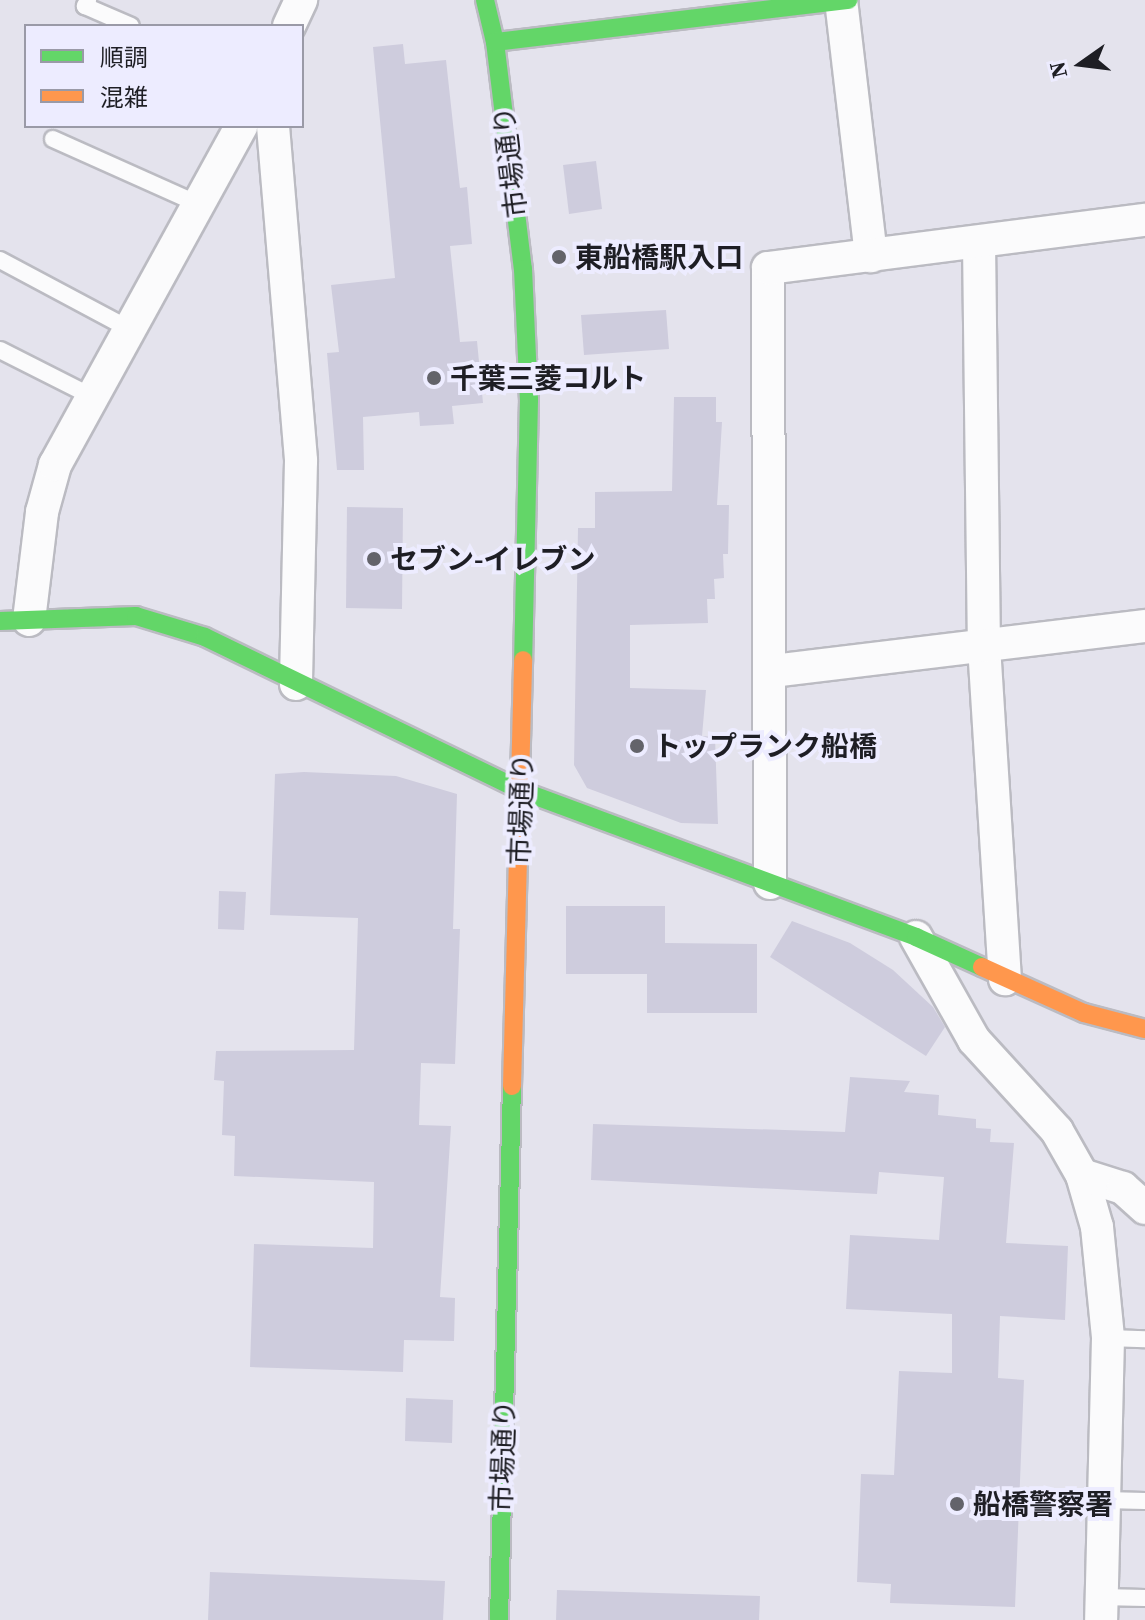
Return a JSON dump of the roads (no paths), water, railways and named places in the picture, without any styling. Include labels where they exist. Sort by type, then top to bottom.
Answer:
[{"type":"street","points":[[290,24],[301,0]]},
{"type":"street","name":"市場通り","points":[[485,0],[495,42],[523,269],[529,400],[522,791],[499,1620]]},
{"type":"street","points":[[495,42],[844,0],[871,256]]},
{"type":"street","points":[[240,128],[131,330],[89,395],[55,465],[15,620],[136,616],[205,637],[296,684],[522,791],[916,937],[1084,1013],[1145,1029]]},
{"type":"street","points":[[273,128],[301,461],[296,684]]},
{"type":"street","points":[[770,883],[773,671],[768,268],[1145,220]]},
{"type":"street","points":[[979,242],[984,646],[1005,979]]},
{"type":"street","points":[[773,671],[1145,626]]},
{"type":"street","points":[[916,937],[974,1040],[1057,1131],[1082,1175],[1097,1227],[1108,1338],[1101,1608]]},
{"type":"street","points":[[1082,1175],[1123,1188],[1145,1208]]},
{"type":"lane","points":[[88,0],[85,6],[126,24]]},
{"type":"lane","points":[[53,139],[198,204]]},
{"type":"lane","points":[[0,260],[131,330]]},
{"type":"lane","points":[[0,350],[89,395]]},
{"type":"lane","points":[[1108,1338],[1145,1339]]},
{"type":"lane","points":[[1104,1500],[1145,1501]]},
{"type":"lane","points":[[1101,1608],[1145,1598]]},
{"type":"place","name":"東船橋駅入口","points":[[559,257]]},
{"type":"place","name":"千葉三菱コルト","points":[[434,378]]},
{"type":"place","name":"セブン-イレブン","points":[[374,559]]},
{"type":"place","name":"トップランク船橋","points":[[637,746]]},
{"type":"place","name":"船橋警察署","points":[[957,1504]]}]
